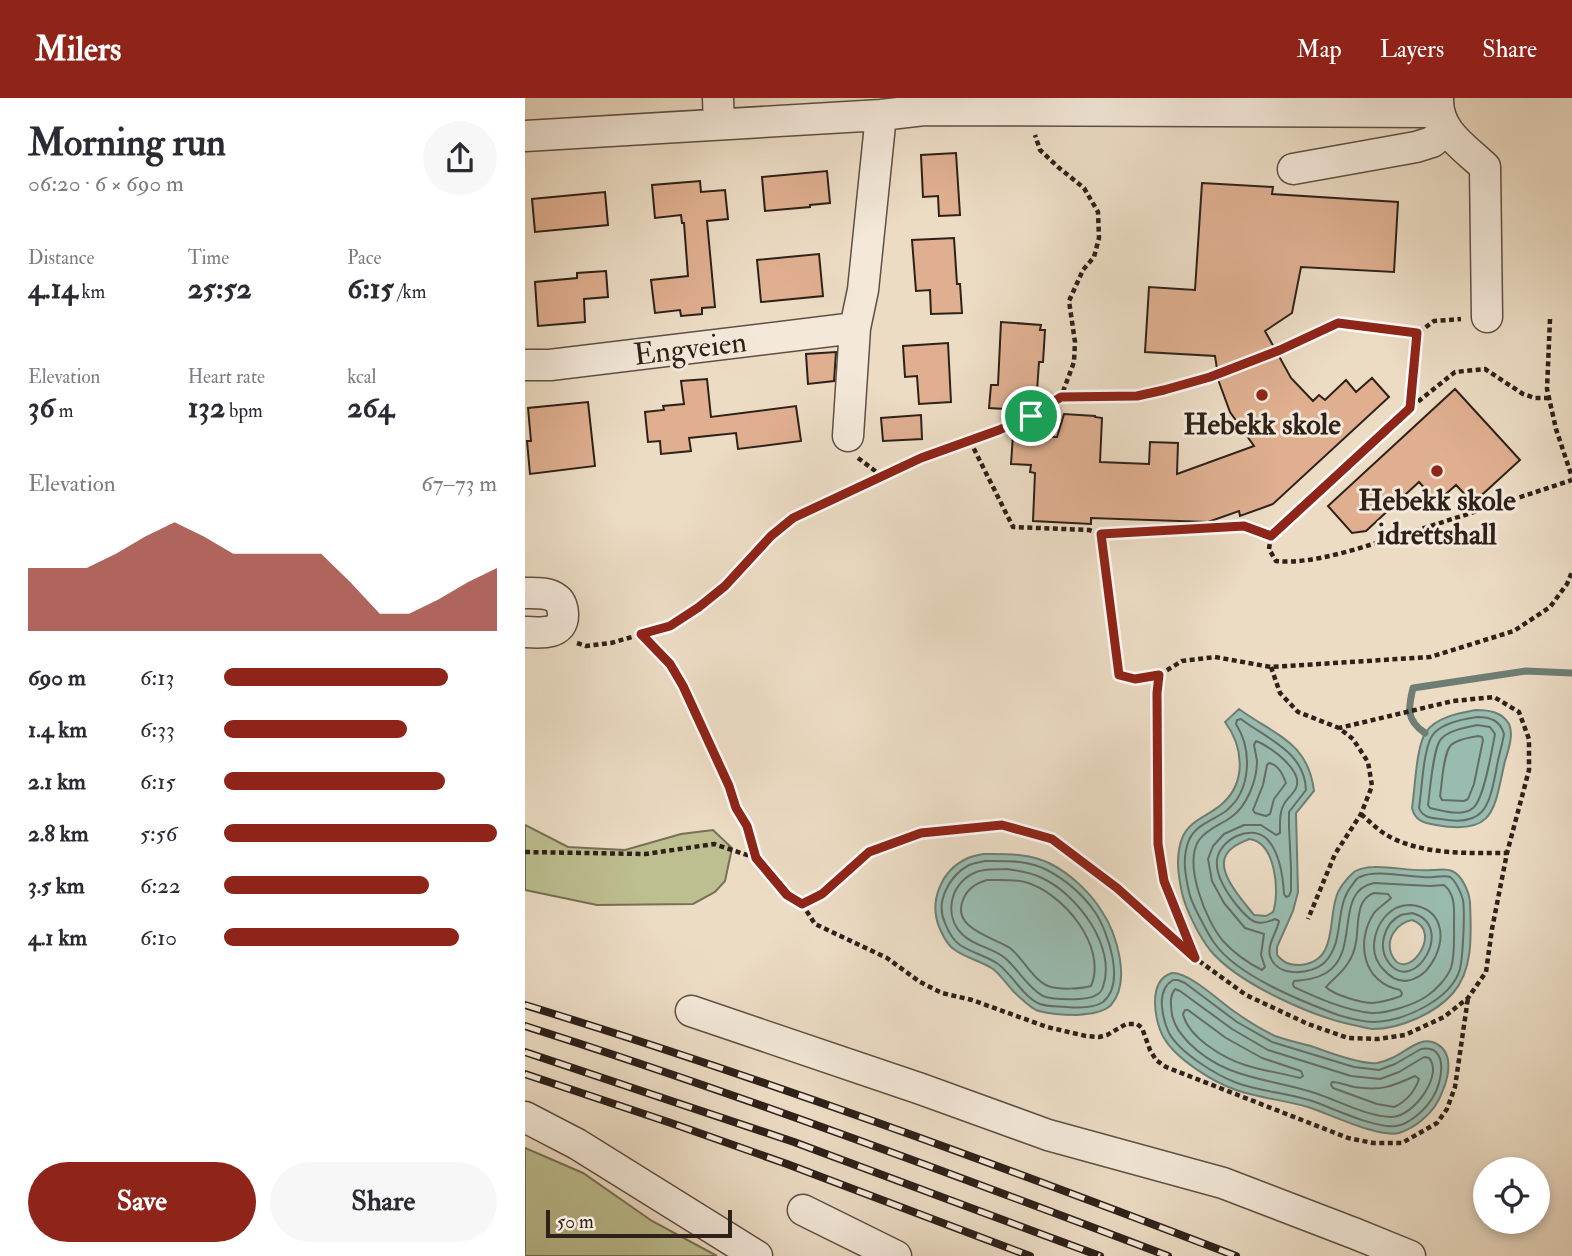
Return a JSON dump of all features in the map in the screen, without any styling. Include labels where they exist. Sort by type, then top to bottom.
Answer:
[{"type":"street","points":[[525,136],[718,111],[881,115],[924,104],[1028,110],[1440,114],[1485,167],[1487,317]]},
{"type":"street","points":[[1293,169],[1432,142],[1440,114]]},
{"type":"street","points":[[848,436],[855,328],[863,290],[881,115]]},
{"type":"street","name":"Engveien","points":[[525,365],[551,365],[855,328]]},
{"type":"street","points":[[525,593],[557,598],[562,605],[564,616],[560,626],[554,631],[525,632]]},
{"type":"street","points":[[691,1011],[922,1089],[1048,1135],[1223,1183],[1410,1256]]},
{"type":"street","points":[[525,1117],[577,1144],[757,1256]]},
{"type":"street","points":[[803,1210],[896,1256]]},
{"type":"path","points":[[1028,110],[1040,150],[1084,188],[1098,212],[1099,238],[1094,257],[1083,270],[1069,301],[1075,352],[1061,397]]},
{"type":"path","points":[[560,626],[570,641],[586,646],[611,643],[670,626],[725,586],[771,536],[793,518],[921,458],[1031,416],[1061,397],[1137,396],[1164,390],[1210,377],[1280,350],[1338,323],[1417,333],[1434,321],[1487,317]]},
{"type":"path","points":[[1549,398],[1535,398],[1523,394],[1485,369],[1455,372],[1410,408],[1271,536],[1269,549],[1276,561],[1291,563],[1352,551],[1572,479],[1547,389],[1550,318]]},
{"type":"path","points":[[1410,408],[1417,333]]},
{"type":"path","points":[[970,440],[1013,527],[1089,530],[1101,534],[1244,526],[1271,536]]},
{"type":"path","points":[[1101,534],[1119,675],[1135,679],[1159,675],[1182,661],[1215,657],[1271,667],[1430,657],[1514,631],[1550,607],[1567,584],[1572,572]]},
{"type":"path","points":[[641,634],[670,664],[683,686],[729,786],[736,808],[747,826],[756,858],[787,895],[802,904],[815,925],[887,958],[920,982],[942,993],[972,1000],[1047,1027],[1086,1036],[1099,1037],[1126,1024],[1136,1024],[1142,1028],[1156,1060],[1165,1067],[1348,1138],[1373,1143],[1402,1143],[1437,1123],[1447,1109],[1455,1087],[1468,998]]},
{"type":"path","points":[[1271,667],[1280,693],[1298,712],[1339,728],[1353,739],[1367,762],[1372,786],[1361,814],[1335,854],[1308,919]]},
{"type":"path","points":[[1159,675],[1158,844],[1164,881],[1195,958]]},
{"type":"path","points":[[802,904],[822,894],[869,852],[921,833],[1002,825],[1052,839],[1117,888],[1195,958],[1246,995],[1308,1024],[1348,1038],[1378,1039],[1405,1035],[1444,1017],[1468,998],[1486,972],[1507,853],[1529,770],[1529,739],[1518,712],[1494,697],[1453,701],[1339,728]]},
{"type":"path","points":[[1361,814],[1384,833],[1413,846],[1463,853],[1507,853]]},
{"type":"path","points":[[525,852],[646,854],[714,844],[756,858]]},
{"type":"green space","points":[[525,825],[568,847],[625,850],[681,834],[713,830],[732,848],[725,881],[715,892],[693,904],[597,905],[525,890]]},
{"type":"green space","points":[[525,1148],[583,1173],[652,1221],[717,1256],[525,1256]]},
{"type":"water","points":[[1239,709],[1277,733],[1297,750],[1305,761],[1314,791],[1296,813],[1298,892],[1293,911],[1277,947],[1277,955],[1287,963],[1296,965],[1312,962],[1320,957],[1329,940],[1337,895],[1346,880],[1356,871],[1381,867],[1450,870],[1456,873],[1467,889],[1471,926],[1470,950],[1460,983],[1437,1007],[1406,1023],[1383,1028],[1370,1029],[1340,1022],[1278,998],[1258,987],[1223,963],[1210,950],[1193,923],[1184,900],[1178,857],[1180,843],[1187,830],[1223,803],[1236,784],[1239,752],[1225,722]],"holes":[[[1249,839],[1258,842],[1265,849],[1274,870],[1275,904],[1273,912],[1266,916],[1254,915],[1232,887],[1225,870],[1224,862],[1228,852]],[[1412,920],[1421,926],[1425,935],[1424,945],[1412,961],[1405,964],[1397,962],[1391,953],[1391,937],[1397,928]]]},
{"type":"water","points":[[1476,710],[1499,714],[1509,724],[1511,733],[1494,805],[1489,815],[1471,826],[1456,827],[1421,821],[1412,808],[1418,757],[1426,732],[1442,719]]},
{"type":"water","points":[[983,854],[1018,855],[1043,860],[1065,873],[1091,896],[1112,931],[1121,970],[1117,995],[1108,1008],[1076,1015],[1039,1011],[1014,992],[993,969],[950,946],[937,919],[936,898],[939,888],[959,863]]},
{"type":"water","points":[[1172,973],[1197,983],[1242,1017],[1275,1036],[1353,1060],[1377,1063],[1418,1043],[1435,1043],[1445,1052],[1448,1064],[1447,1078],[1439,1099],[1429,1114],[1417,1124],[1399,1133],[1390,1134],[1367,1129],[1308,1107],[1227,1086],[1186,1062],[1162,1034],[1156,1011],[1156,993],[1161,981]]},
{"type":"building","points":[[956,153],[960,215],[939,216],[938,196],[923,197],[921,155]]},
{"type":"building","points":[[827,171],[830,203],[765,211],[762,177]]},
{"type":"building","points":[[700,181],[701,192],[725,190],[728,219],[707,221],[715,307],[702,308],[702,314],[681,316],[680,310],[655,313],[651,280],[688,276],[681,215],[655,218],[652,185]]},
{"type":"building","points":[[1202,183],[1273,187],[1272,194],[1398,202],[1394,272],[1301,267],[1292,313],[1265,331],[1291,378],[1313,401],[1319,395],[1325,400],[1346,380],[1356,392],[1372,378],[1389,397],[1273,504],[1240,516],[1239,511],[1208,522],[1091,518],[1091,524],[1033,521],[1035,473],[1030,472],[1031,465],[1011,464],[1013,435],[1057,437],[1064,414],[1102,418],[1100,462],[1149,464],[1150,442],[1178,443],[1177,474],[1254,446],[1230,412],[1219,382],[1215,356],[1145,352],[1149,287],[1195,290]]},
{"type":"building","points":[[605,192],[608,225],[535,232],[532,199]]},
{"type":"building","points":[[954,238],[962,313],[931,314],[930,290],[916,291],[912,240]]},
{"type":"building","points":[[819,254],[823,296],[761,302],[757,260]]},
{"type":"building","points":[[606,271],[608,297],[584,299],[585,322],[538,326],[535,282],[577,278],[577,273]]},
{"type":"building","points":[[1001,322],[1041,325],[1040,330],[1045,330],[1043,362],[1039,362],[1037,391],[1024,390],[1023,410],[989,408],[991,385],[998,385]]},
{"type":"building","points":[[948,343],[951,402],[919,404],[917,376],[905,377],[903,346]]},
{"type":"building","points":[[836,352],[834,381],[808,384],[806,354]]},
{"type":"building","points":[[707,379],[711,417],[796,406],[801,441],[738,449],[736,433],[689,438],[691,451],[661,454],[660,441],[648,442],[645,412],[664,410],[663,406],[684,404],[681,381]]},
{"type":"building","name":"Hebekk skole idrettshall","points":[[1455,389],[1520,460],[1473,503],[1456,485],[1437,502],[1419,482],[1366,531],[1352,533],[1328,506]]},
{"type":"building","points":[[588,402],[595,466],[530,474],[528,408]]},
{"type":"building","points":[[921,415],[922,439],[883,441],[881,418]]},
{"type":"waterway","points":[[1425,733],[1414,723],[1410,714],[1413,688],[1526,671],[1572,673]]},
{"type":"railway","points":[[525,1005],[883,1124],[1236,1256]]},
{"type":"railway","points":[[525,1026],[768,1108],[1168,1256]]},
{"type":"railway","points":[[525,1052],[794,1142],[1100,1256]]},
{"type":"railway","points":[[525,1074],[787,1164],[1030,1256]]},
{"type":"place","name":"Hebekk skole","points":[[1262,395]]},
{"type":"place","name":"Hebekk skole idrettshall","points":[[1437,471]]},
{"type":"route","points":[[1338,323],[1417,333],[1410,408],[1271,536],[1244,526],[1101,534],[1119,675],[1135,679],[1159,675],[1158,844],[1164,881],[1195,958],[1117,888],[1052,839],[1002,825],[921,833],[869,852],[822,894],[802,904],[787,895],[756,858],[747,826],[736,808],[729,786],[683,686],[670,664],[641,634],[670,626],[699,607],[725,586],[771,536],[793,518],[921,458],[1031,416],[1061,397],[1137,396],[1210,377],[1280,350],[1338,323]]}]
